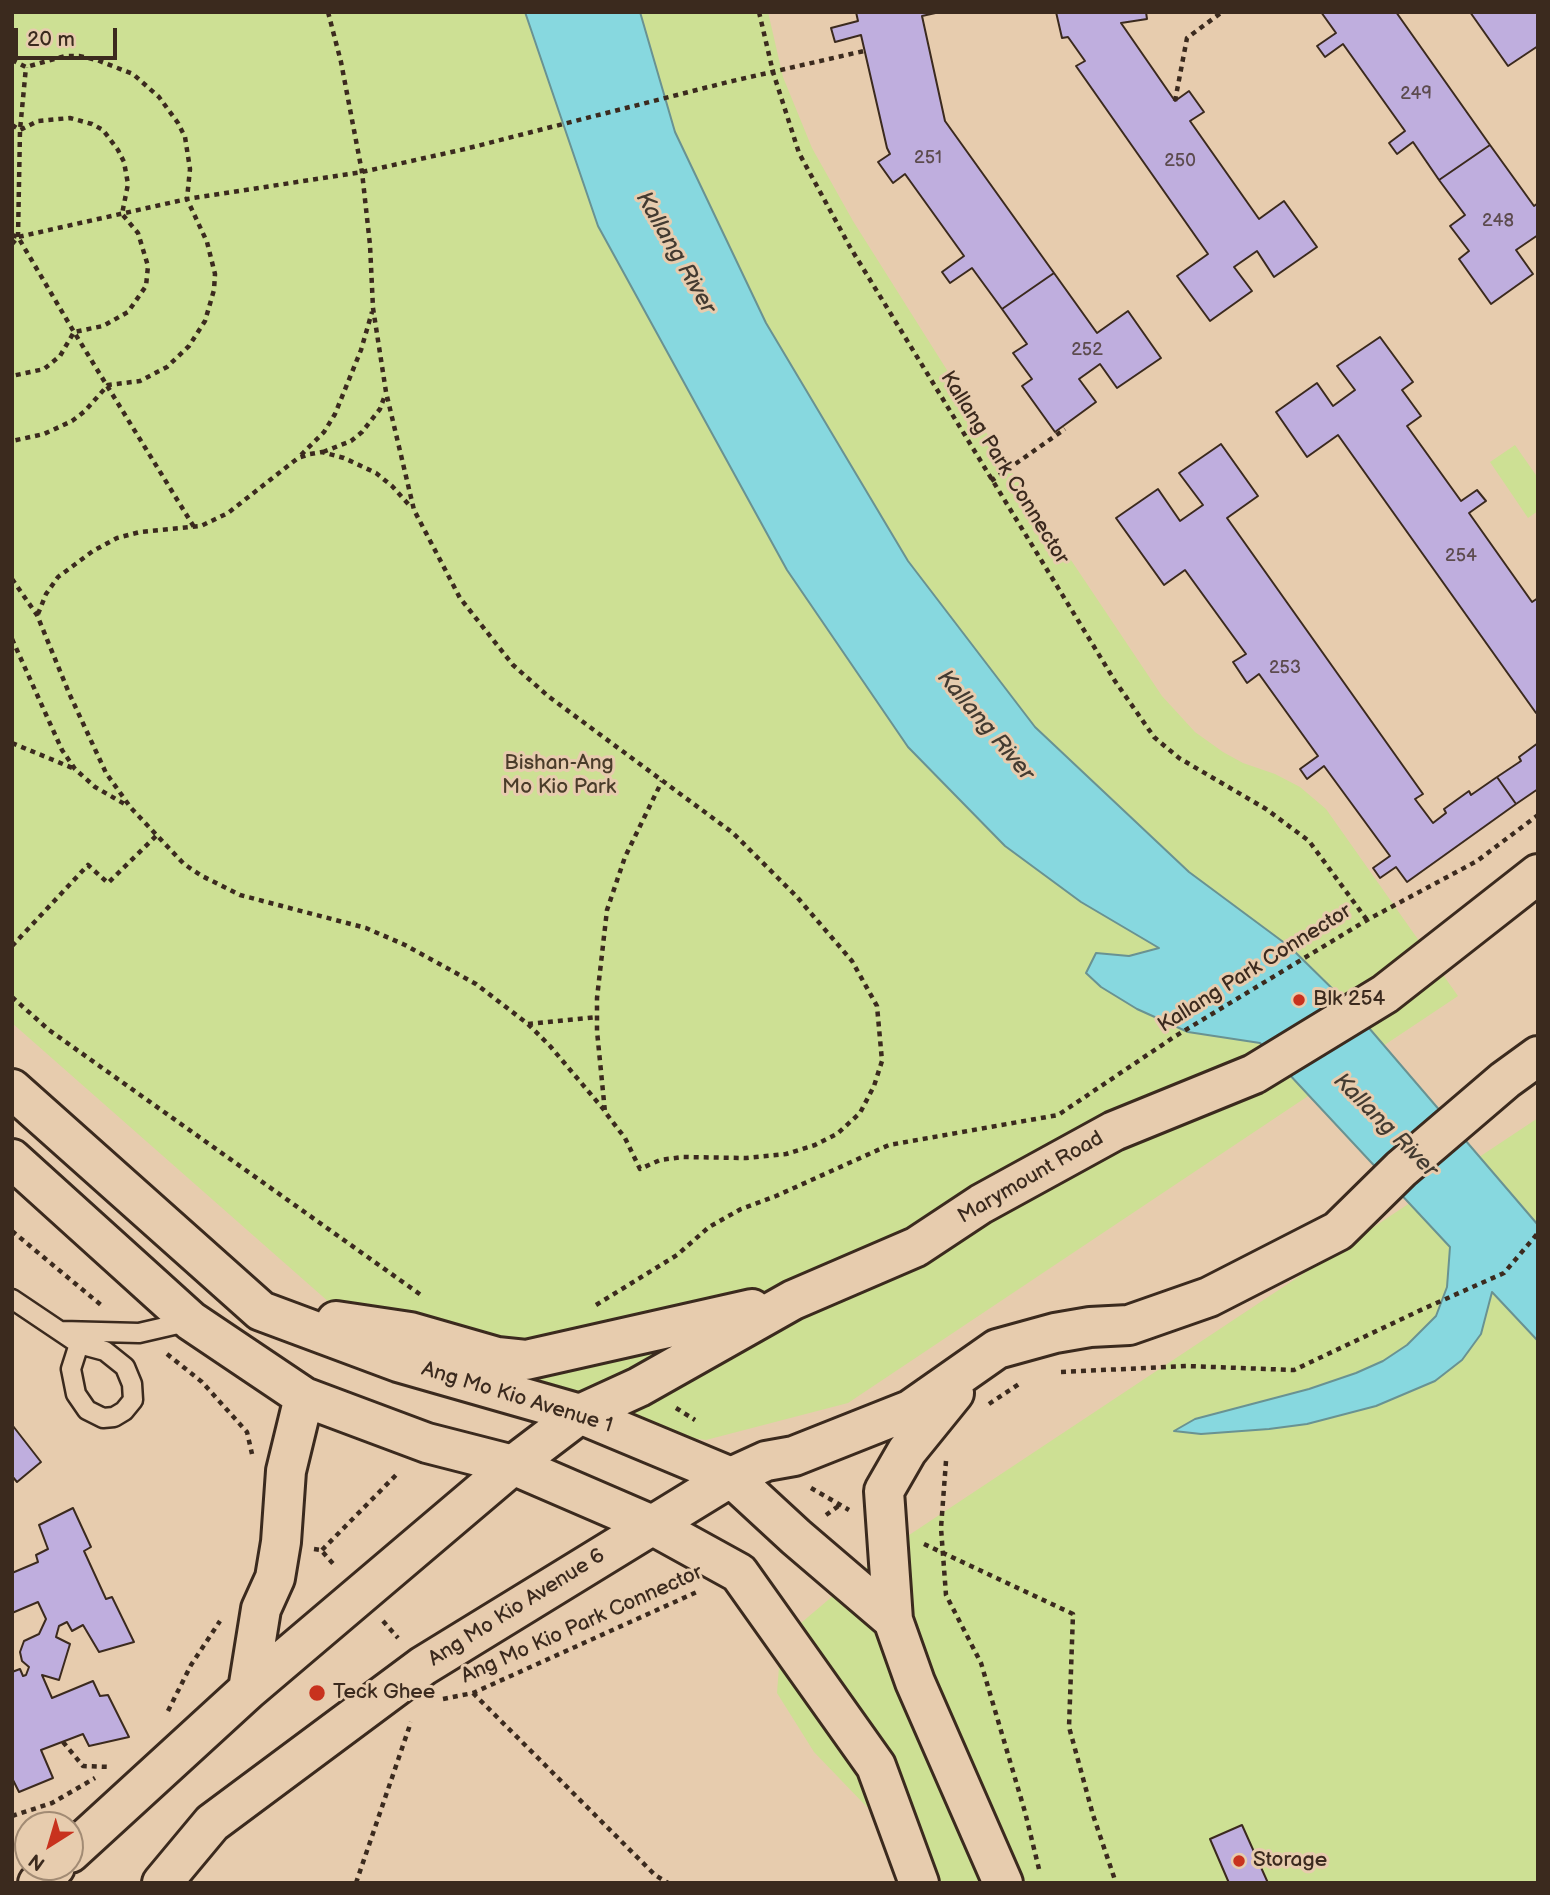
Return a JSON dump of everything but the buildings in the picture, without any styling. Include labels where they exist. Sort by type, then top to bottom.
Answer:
[{"type":"main road","name":"Marymount Road","points":[[513,1465],[580,1414],[639,1387],[793,1300],[916,1247],[981,1204],[1114,1131],[1254,1074],[1385,994],[1538,874]]},
{"type":"main road","points":[[652,1525],[731,1477],[766,1461],[794,1456],[910,1410],[997,1349],[1055,1332],[1129,1325],[1209,1297],[1338,1231],[1401,1169],[1505,1080],[1538,1056]]},
{"type":"main road","name":"Ang Mo Kio Avenue 1","points":[[12,1089],[261,1311],[398,1362],[580,1414],[731,1477],[893,1620],[915,1682],[1003,1883]]},
{"type":"main road","points":[[12,1159],[191,1321],[304,1397],[427,1443],[513,1465],[652,1525],[739,1573],[876,1766],[919,1883]]},
{"type":"main road","points":[[261,1311],[410,1332],[497,1357],[526,1360],[793,1300]]},
{"type":"main road","points":[[893,1620],[884,1491],[907,1451],[952,1395],[997,1349]]},
{"type":"main road","points":[[248,1690],[261,1609],[275,1578],[281,1542],[286,1471],[304,1397]]},
{"type":"main road","points":[[84,1840],[248,1690],[513,1465]]},
{"type":"main road","name":"Ang Mo Kio Avenue 6","points":[[162,1883],[212,1823],[362,1710],[423,1666],[652,1525]]},
{"type":"lane","points":[[12,1298],[79,1344]]},
{"type":"lane","points":[[62,1331],[139,1333],[191,1321]]},
{"type":"path","points":[[328,12],[341,62],[362,172],[373,308],[386,393],[414,510]]},
{"type":"path","name":"Kallang Park Connector","points":[[588,1310],[677,1255],[709,1227],[741,1209],[889,1145],[1058,1115],[1174,1037],[1367,919],[1309,841],[1266,809],[1179,758],[1154,737],[1115,681],[850,247],[799,153],[759,12]]},
{"type":"path","points":[[1175,101],[1187,38],[1222,12]]},
{"type":"path","points":[[15,236],[187,199],[362,172],[864,51]]},
{"type":"path","points":[[12,60],[26,67],[51,58],[79,56],[115,66],[148,86],[169,109],[185,136],[190,169],[187,199],[204,234],[215,274],[213,298],[205,321],[189,346],[167,367],[140,381],[108,385],[85,411],[72,421],[44,434],[12,441]]},
{"type":"path","points":[[12,244],[15,236],[26,67]]},
{"type":"path","points":[[20,130],[38,121],[58,118],[81,121],[103,130],[118,150],[126,173],[127,194],[122,214]]},
{"type":"path","points":[[12,125],[20,130]]},
{"type":"path","points":[[74,332],[103,326],[121,318],[135,305],[146,286],[148,266],[138,233],[122,214]]},
{"type":"path","points":[[15,236],[194,527]]},
{"type":"path","points":[[37,615],[46,594],[58,577],[93,551],[117,538],[140,532],[201,526],[228,513],[298,458],[324,432],[335,414],[361,350],[373,308]]},
{"type":"path","points":[[12,376],[33,373],[54,363],[74,332]]},
{"type":"path","points":[[298,458],[352,442],[380,409],[386,393]]},
{"type":"path","points":[[991,481],[1065,429]]},
{"type":"path","points":[[12,579],[37,615],[106,773],[131,808],[184,864],[221,886],[259,901],[366,928],[405,945],[476,984],[528,1024],[569,1066],[625,1138],[640,1169],[660,1160],[683,1157],[746,1158],[786,1154],[816,1145],[837,1134],[860,1113],[874,1086],[882,1061],[877,1006],[852,961],[797,897],[733,833],[548,696],[513,665],[460,598],[414,510],[393,486],[376,473],[344,458],[322,453]]},
{"type":"path","points":[[12,639],[62,751],[75,769],[95,787],[131,808]]},
{"type":"path","points":[[12,743],[75,769]]},
{"type":"path","points":[[606,1112],[597,1017],[607,910],[614,883],[662,781]]},
{"type":"path","points":[[1367,919],[1477,861],[1538,815]]},
{"type":"path","points":[[12,946],[88,864],[108,883],[157,835]]},
{"type":"path","points":[[12,997],[49,1030],[423,1297]]},
{"type":"path","points":[[528,1024],[597,1017]]},
{"type":"path","points":[[12,1230],[76,1286],[202,1382],[247,1432],[254,1463]]},
{"type":"path","points":[[1051,1374],[1187,1366],[1294,1370],[1423,1308],[1504,1273],[1538,1233]]},
{"type":"path","points":[[980,1413],[1022,1382],[1031,1379]]},
{"type":"path","points":[[951,1451],[946,1460],[941,1528],[946,1595],[981,1662],[1040,1871]]},
{"type":"path","points":[[796,1536],[839,1505]]},
{"type":"path","points":[[943,1553],[1073,1614],[1069,1727],[1093,1815],[1116,1883]]},
{"type":"path","name":"Ang Mo Kio Park Connector","points":[[436,1702],[473,1693],[739,1573]]},
{"type":"path","points":[[162,1721],[191,1665],[224,1613]]},
{"type":"path","points":[[473,1693],[654,1875],[668,1883]]},
{"type":"path","points":[[356,1883],[411,1720]]},
{"type":"path","points":[[12,1816],[52,1803],[113,1767],[83,1766],[62,1742]]},
{"type":"green space","name":"Bishan-Ang Mo Kio Park","points":[[12,12],[768,12],[783,77],[812,148],[853,221],[998,451],[1162,696],[1195,732],[1223,752],[1300,787],[1326,809],[1458,996],[848,1403],[706,1440],[644,1431],[414,1377],[12,1023]]},
{"type":"green space","points":[[1515,445],[1538,478],[1538,511],[1528,518],[1490,462]]},
{"type":"green space","points":[[1538,1118],[1538,1883],[940,1883],[814,1752],[777,1693],[781,1640],[888,1549]]},
{"type":"water","name":"Kallang River","points":[[525,12],[640,12],[675,132],[766,323],[908,561],[1035,727],[1189,872],[1290,947],[1351,1007],[1538,1225],[1538,1341],[1492,1292],[1481,1334],[1462,1360],[1435,1381],[1376,1406],[1307,1424],[1201,1434],[1174,1431],[1195,1419],[1309,1389],[1356,1373],[1383,1361],[1407,1345],[1436,1316],[1447,1287],[1450,1247],[1260,1043],[1188,1032],[1137,1009],[1101,987],[1086,973],[1096,953],[1129,956],[1159,948],[1081,902],[1005,846],[908,747],[787,570],[598,226]]},
{"type":"place","name":"Blk 254","points":[[1299,1000]]},
{"type":"place","name":"Teck Ghee","points":[[317,1693]]},
{"type":"place","name":"Storage","points":[[1239,1861]]}]
